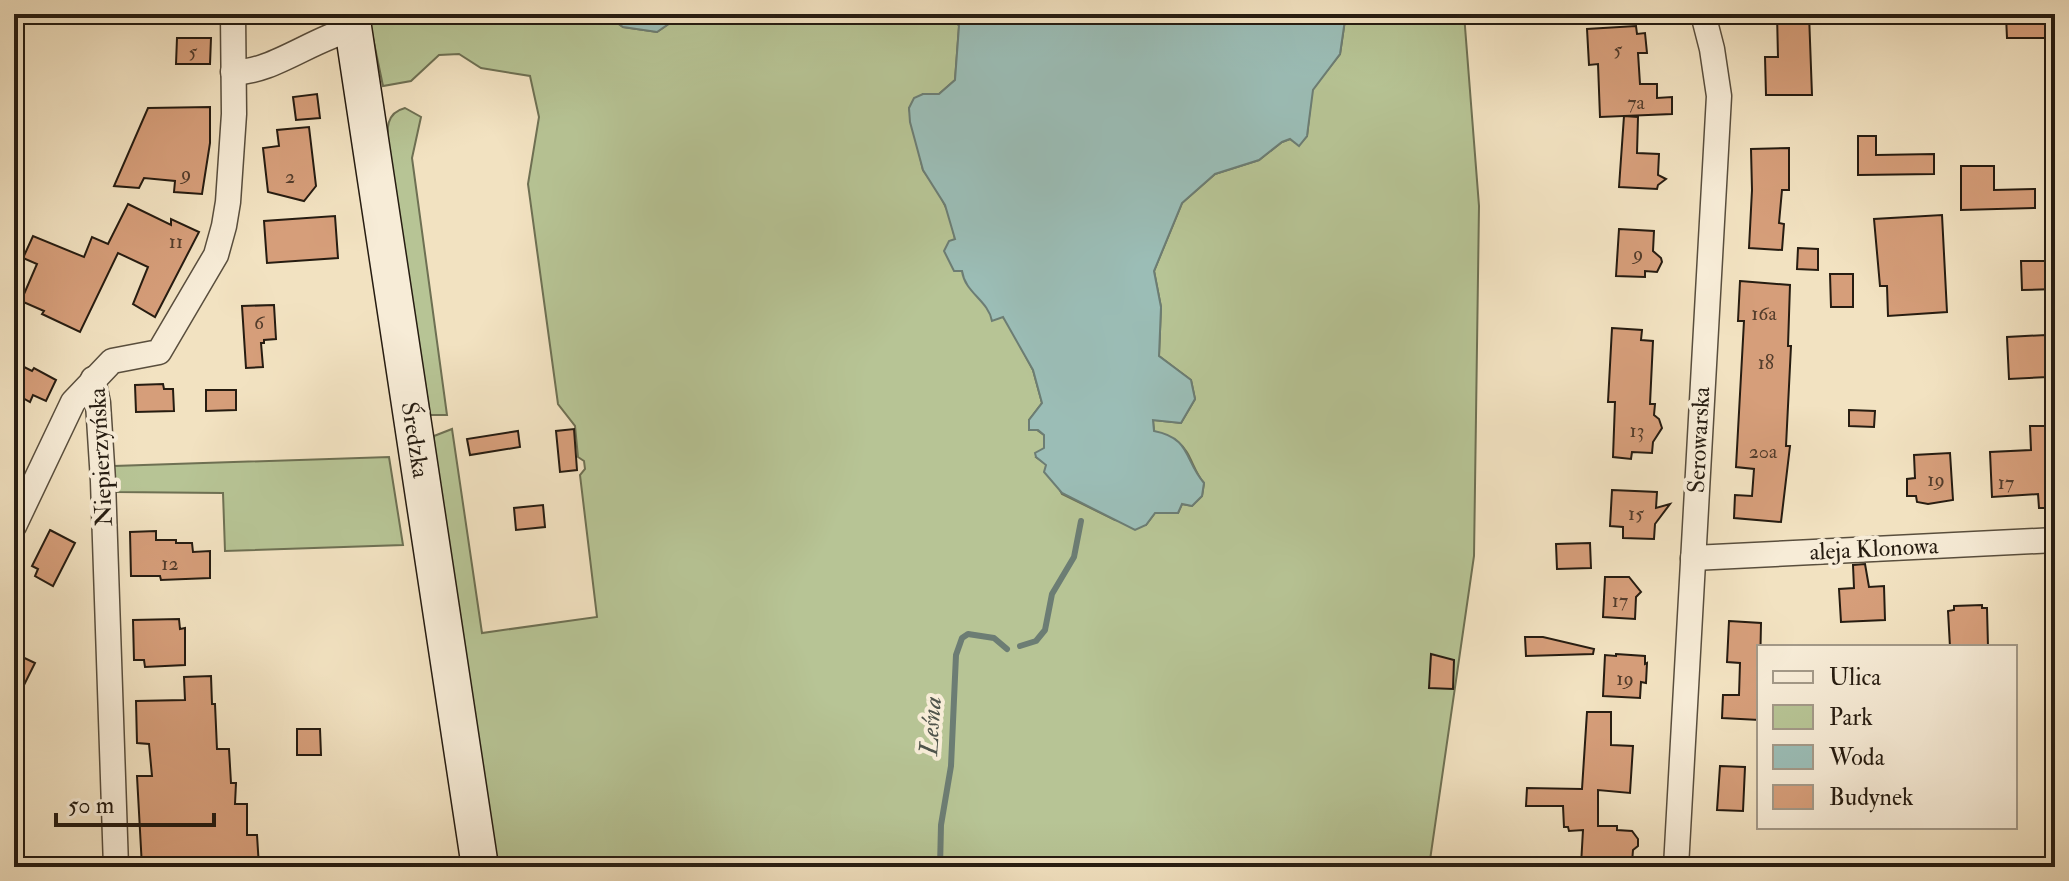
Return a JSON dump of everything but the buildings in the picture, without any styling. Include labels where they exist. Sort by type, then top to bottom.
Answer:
[{"type":"main road","name":"Średzka","points":[[352,22],[480,867]]},
{"type":"street","name":"Niepierzyńska","points":[[116,867],[103,481],[98,403],[93,379],[112,361],[159,352],[216,255],[228,202],[234,114],[233,14]]},
{"type":"street","name":"Serowarska","points":[[1676,867],[1719,96],[1703,14]]},
{"type":"street","points":[[233,72],[250,73],[352,22]]},
{"type":"street","points":[[14,526],[73,402],[93,379]]},
{"type":"street","name":"aleja Klonowa","points":[[1693,558],[2055,540]]},
{"type":"green space","points":[[368,14],[605,14],[623,27],[657,32],[683,14],[954,14],[959,26],[955,80],[939,94],[923,94],[909,108],[923,170],[950,216],[962,271],[990,311],[1003,317],[1009,325],[1033,370],[1042,403],[1029,420],[1030,430],[1044,435],[1044,448],[1036,457],[1047,465],[1062,494],[1115,520],[1146,525],[1155,513],[1178,513],[1182,504],[1192,506],[1202,496],[1204,483],[1183,447],[1154,431],[1153,420],[1181,423],[1195,399],[1191,380],[1159,356],[1161,307],[1154,271],[1182,203],[1215,174],[1259,160],[1290,139],[1299,145],[1307,136],[1312,90],[1340,54],[1345,20],[1342,14],[1464,14],[1479,206],[1474,556],[1429,867],[497,867],[434,453],[434,436],[452,429],[482,633],[597,617],[580,475],[585,469],[584,461],[578,457],[575,426],[558,404],[528,184],[539,117],[530,76],[481,68],[459,54],[439,55],[411,81],[383,86]]},
{"type":"green space","points":[[405,108],[421,117],[412,158],[447,415],[430,415],[389,155],[390,120]]},
{"type":"green space","points":[[389,457],[403,545],[225,551],[223,493],[116,492],[114,466]]},
{"type":"water","points":[[605,14],[683,14],[657,32],[623,27]]},
{"type":"water","points":[[954,14],[1342,14],[1345,20],[1340,54],[1313,90],[1307,136],[1299,146],[1290,139],[1259,160],[1215,174],[1182,203],[1154,271],[1161,307],[1159,356],[1191,380],[1195,399],[1181,423],[1153,420],[1154,431],[1166,434],[1181,444],[1204,483],[1202,496],[1192,506],[1182,504],[1178,513],[1155,513],[1146,525],[1135,530],[1062,493],[1044,472],[1046,465],[1036,457],[1035,453],[1044,448],[1044,435],[1038,430],[1029,430],[1029,420],[1042,403],[1033,370],[1003,317],[992,321],[986,307],[967,285],[962,271],[954,271],[944,251],[949,241],[955,239],[945,205],[923,170],[910,122],[909,108],[914,98],[923,94],[939,94],[955,80],[959,26]]},
{"type":"waterway","name":"Leśna","points":[[1020,646],[1036,641],[1045,630],[1052,594],[1074,557],[1081,521]]},
{"type":"waterway","name":"Leśna","points":[[940,867],[941,825],[951,766],[956,655],[962,638],[968,634],[994,638],[1007,649]]}]
